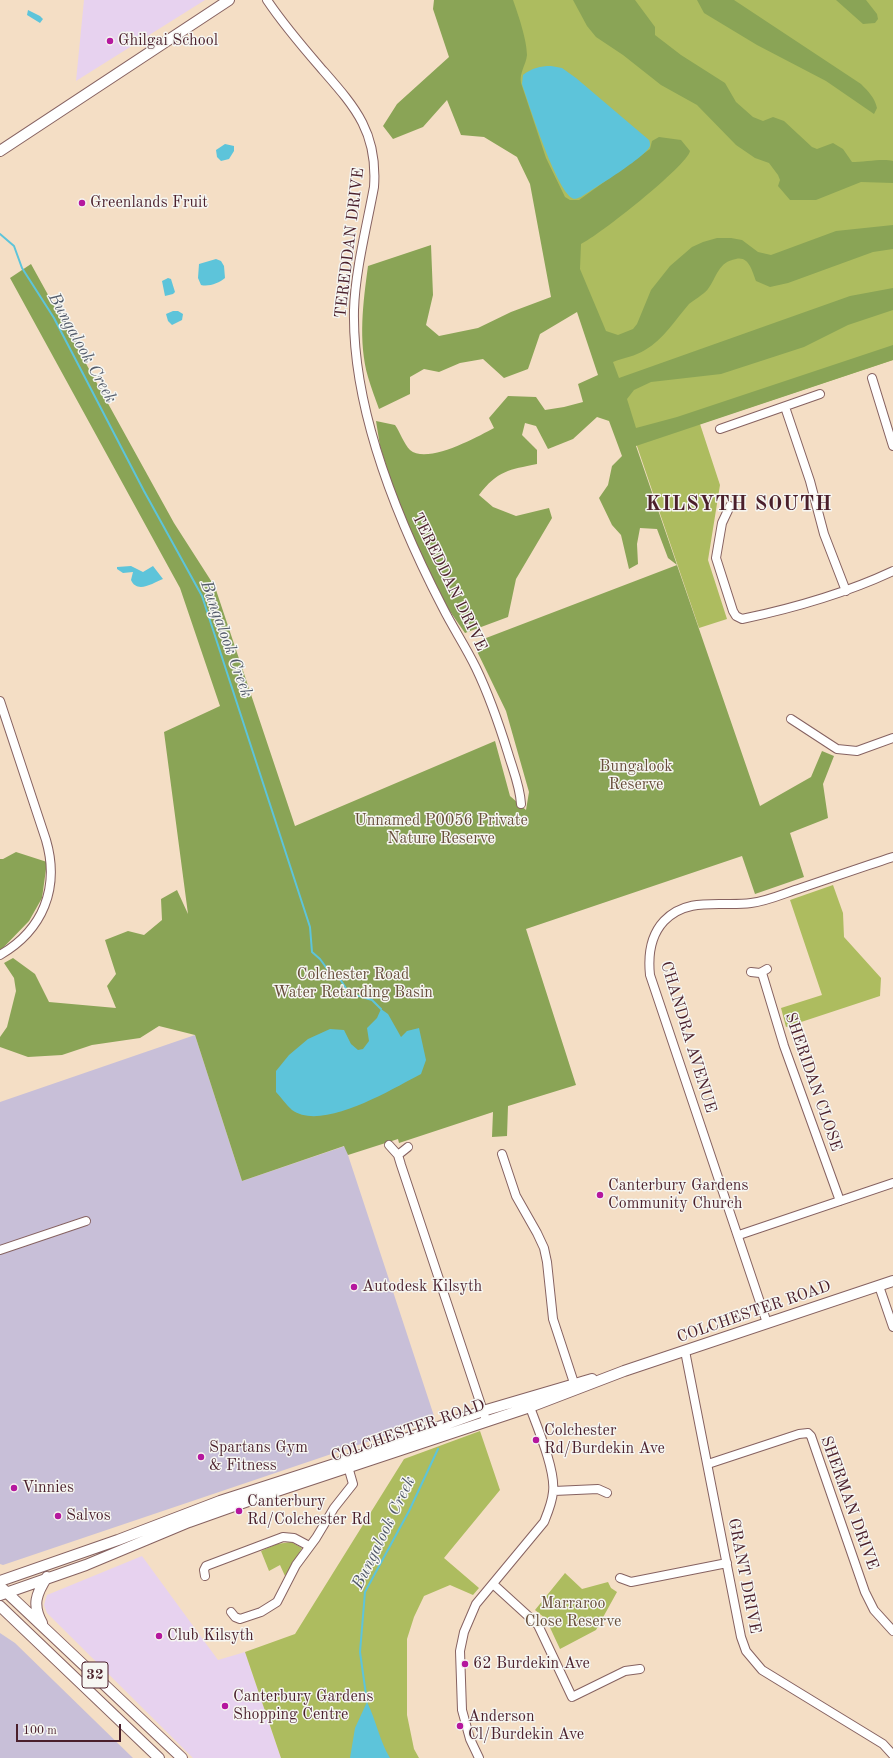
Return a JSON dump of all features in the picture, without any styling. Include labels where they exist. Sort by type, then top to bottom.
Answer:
[{"type":"main road","points":[[0,151],[229,0]]},
{"type":"main road","name":"COLCHESTER ROAD","points":[[2,1591],[47,1578],[125,1550],[189,1522],[485,1415],[624,1372],[893,1281]]},
{"type":"main road","name":"COLCHESTER ROAD","points":[[0,1581],[118,1540],[220,1501],[348,1464]]},
{"type":"main road","points":[[44,1629],[38,1616],[36,1598],[47,1578]]},
{"type":"main road","name":"32","points":[[2,1591],[119,1697],[182,1758]]},
{"type":"main road","name":"32","points":[[0,1606],[159,1758]]},
{"type":"main road","points":[[0,1616],[24,1630]]},
{"type":"main road","points":[[98,1701],[110,1689]]},
{"type":"main road","points":[[107,1709],[119,1697]]},
{"type":"street","name":"TEREDDAN DRIVE","points":[[267,0],[296,39],[354,106],[366,129],[375,172],[374,187],[354,308],[356,353],[367,410],[384,468],[407,533],[438,598],[476,667],[492,705],[518,782],[521,804]]},
{"type":"street","points":[[872,378],[893,446]]},
{"type":"street","points":[[720,429],[820,394]]},
{"type":"street","points":[[785,407],[793,435],[810,481],[824,534],[846,591]]},
{"type":"street","points":[[730,506],[722,523],[716,558],[733,610],[736,616],[742,619],[795,608],[846,591],[893,571]]},
{"type":"street","points":[[0,701],[50,853],[51,877],[46,903],[35,924],[19,942],[0,955]]},
{"type":"street","points":[[791,720],[837,749],[857,751],[893,738]]},
{"type":"street","name":"CHANDRA AVENUE","points":[[767,1323],[650,975],[648,957],[652,941],[664,921],[677,912],[693,905],[704,903],[752,903],[893,857]]},
{"type":"street","name":"SHERIDAN CLOSE","points":[[751,972],[765,971],[784,1046],[840,1201]]},
{"type":"street","points":[[389,1145],[398,1155],[485,1415]]},
{"type":"street","points":[[398,1155],[408,1147]]},
{"type":"street","points":[[502,1154],[516,1196],[538,1233],[544,1248],[548,1262],[553,1319],[575,1387]]},
{"type":"street","points":[[739,1236],[893,1182]]},
{"type":"street","points":[[0,1250],[86,1221]]},
{"type":"street","points":[[879,1286],[893,1327]]},
{"type":"street","name":"GRANT DRIVE","points":[[685,1351],[741,1637],[746,1651],[762,1670],[883,1744],[893,1755]]},
{"type":"street","points":[[479,1758],[470,1739],[462,1710],[460,1651],[464,1632],[473,1609],[544,1522],[550,1508],[554,1491],[551,1470],[529,1402]]},
{"type":"street","name":"SHERMAN DRIVE","points":[[708,1464],[799,1434],[808,1433],[811,1436],[865,1592],[874,1610],[893,1630]]},
{"type":"street","points":[[231,1612],[235,1617],[240,1619],[273,1606],[283,1592],[296,1565],[316,1538],[334,1508],[353,1484],[348,1464]]},
{"type":"street","points":[[554,1491],[598,1489],[608,1493]]},
{"type":"street","points":[[205,1572],[283,1537],[294,1538],[309,1546]]},
{"type":"street","points":[[620,1578],[631,1582],[727,1564]]},
{"type":"street","points":[[493,1584],[538,1625],[572,1697],[625,1671],[640,1669]]},
{"type":"shaded area","name":"Ghilgai School","points":[[84,0],[205,0],[76,81]]},
{"type":"shaded area","points":[[195,1035],[242,1181],[345,1146],[435,1419],[3,1565],[0,1564],[0,1102]]},
{"type":"shaded area","points":[[142,1556],[218,1660],[245,1652],[281,1758],[193,1758],[47,1613],[44,1605],[47,1595]]},
{"type":"shaded area","points":[[0,1633],[15,1643],[133,1758],[0,1758]]},
{"type":"green space","points":[[434,0],[513,0],[522,27],[527,49],[527,55],[521,76],[521,83],[546,158],[565,197],[570,200],[579,200],[650,149],[652,141],[659,137],[681,140],[690,151],[685,159],[659,185],[605,228],[581,244],[580,269],[606,331],[618,335],[633,329],[637,324],[651,290],[670,266],[692,247],[703,242],[717,238],[742,240],[758,252],[771,255],[836,231],[893,225],[893,249],[873,252],[788,283],[770,287],[756,281],[749,265],[744,260],[736,259],[725,263],[708,289],[689,304],[658,341],[641,352],[613,362],[619,378],[850,296],[893,288],[893,310],[848,325],[804,347],[721,374],[651,382],[634,390],[627,399],[636,428],[677,417],[893,345],[893,360],[636,446],[677,565],[668,558],[657,529],[640,528],[637,544],[638,564],[629,569],[621,535],[612,525],[599,498],[608,485],[612,466],[622,456],[609,421],[597,417],[573,439],[548,449],[536,426],[525,423],[522,435],[537,450],[537,464],[505,472],[492,480],[479,495],[493,507],[516,516],[549,508],[552,518],[516,579],[508,617],[465,633],[440,597],[413,541],[380,446],[376,421],[395,425],[406,445],[410,450],[418,454],[440,452],[464,443],[494,428],[489,418],[508,396],[536,397],[545,410],[564,407],[583,402],[578,384],[598,375],[577,312],[540,334],[528,369],[504,378],[483,359],[460,363],[439,372],[424,369],[410,377],[410,394],[379,409],[368,377],[363,350],[362,322],[368,266],[431,245],[433,295],[426,325],[439,336],[478,328],[511,312],[551,297],[530,184],[517,157],[484,137],[461,135],[447,100],[423,127],[393,139],[383,126],[397,104],[449,57],[433,9]]},
{"type":"green space","points":[[485,0],[893,0],[893,360],[700,424],[720,485],[708,560],[727,619],[699,628]]},
{"type":"green space","points":[[573,0],[635,0],[655,27],[655,35],[681,55],[725,83],[736,102],[753,117],[763,121],[773,117],[784,121],[812,147],[817,149],[833,143],[843,149],[852,162],[879,160],[893,161],[893,183],[861,182],[816,200],[790,200],[778,186],[780,180],[769,163],[755,158],[736,145],[697,105],[661,85],[623,55],[596,37],[587,26]]},
{"type":"green space","points":[[697,0],[734,0],[861,84],[875,101],[877,108],[874,114],[826,81],[757,45],[704,13]]},
{"type":"green space","points":[[836,0],[866,0],[877,14],[878,19],[875,23],[863,24]]},
{"type":"green space","name":"Colchester Road Water Retarding Basin","points":[[31,264],[174,523],[215,587],[295,826],[495,741],[510,796],[526,810],[529,792],[506,711],[473,643],[677,565],[760,806],[811,777],[822,751],[834,756],[823,784],[828,818],[790,833],[804,877],[755,894],[742,856],[526,929],[576,1085],[508,1106],[507,1136],[492,1137],[493,1112],[399,1143],[398,1139],[348,1155],[344,1146],[242,1181],[195,1035],[159,1026],[140,1038],[92,1045],[62,1055],[28,1057],[0,1047],[0,1037],[7,1027],[16,991],[14,978],[4,963],[13,958],[35,974],[49,1002],[116,1008],[107,986],[116,974],[105,940],[128,931],[144,935],[162,920],[161,899],[177,890],[188,914],[164,732],[220,706],[180,588],[10,278]]},
{"type":"green space","points":[[16,852],[47,862],[42,898],[29,921],[0,951],[0,859],[3,859]]},
{"type":"green space","points":[[833,885],[843,913],[844,937],[881,978],[880,996],[786,1027],[781,1008],[822,995],[790,900]]},
{"type":"green space","points":[[480,1431],[500,1490],[444,1558],[479,1588],[473,1595],[450,1585],[424,1596],[414,1617],[407,1639],[407,1715],[414,1749],[419,1758],[281,1758],[245,1652],[295,1634],[404,1459]]},
{"type":"green space","points":[[291,1542],[302,1548],[285,1576],[280,1565],[269,1571],[261,1551],[277,1544]]},
{"type":"green space","name":"Marraroo Close Reserve","points":[[565,1573],[582,1589],[608,1582],[611,1588],[617,1592],[596,1630],[560,1649],[546,1619],[535,1610]]},
{"type":"water","points":[[28,10],[43,19],[40,23],[27,15]]},
{"type":"water","points":[[543,66],[562,68],[576,78],[650,142],[650,146],[646,151],[630,165],[581,197],[575,199],[572,198],[566,191],[551,164],[522,84],[523,75],[526,73]]},
{"type":"water","points":[[225,144],[234,146],[234,151],[229,159],[221,161],[217,157],[216,150]]},
{"type":"water","points":[[216,259],[221,261],[224,266],[225,278],[214,284],[201,285],[198,278],[199,264]]},
{"type":"water","points":[[168,278],[171,279],[175,292],[165,296],[162,281]]},
{"type":"water","points":[[173,311],[178,311],[183,314],[182,320],[172,325],[168,321],[166,314]]},
{"type":"water","points":[[131,566],[143,572],[153,566],[163,579],[150,585],[141,587],[137,586],[131,580],[133,572],[123,573],[117,569],[117,567]]},
{"type":"water","points":[[381,1009],[388,1014],[401,1037],[407,1031],[419,1028],[426,1060],[421,1074],[375,1098],[338,1112],[321,1116],[305,1115],[292,1110],[276,1092],[276,1071],[289,1055],[308,1039],[330,1029],[344,1030],[351,1044],[358,1050],[363,1049],[369,1041],[367,1028],[377,1018]]},
{"type":"water","points":[[367,1702],[383,1745],[390,1758],[350,1758],[355,1728]]},
{"type":"waterway","name":"Bungalook Creek","points":[[0,234],[14,246],[22,268],[54,318],[144,491],[202,596],[310,927],[312,952],[320,959],[328,970],[338,976],[349,993],[372,1000],[381,1009]]},
{"type":"waterway","name":"Bungalook Creek","points":[[367,1702],[360,1652],[365,1592],[409,1511],[438,1449]]},
{"type":"place","name":"Ghilgai School","points":[[110,41]]},
{"type":"place","name":"Greenlands Fruit","points":[[82,203]]},
{"type":"place","name":"Canterbury Gardens Community Church","points":[[600,1195]]},
{"type":"place","name":"Autodesk Kilsyth","points":[[354,1287]]},
{"type":"place","name":"Colchester Rd/Burdekin Ave","points":[[536,1440]]},
{"type":"place","name":"Spartans Gym & Fitness","points":[[201,1457]]},
{"type":"place","name":"Vinnies","points":[[14,1488]]},
{"type":"place","name":"Canterbury Rd/Colchester Rd","points":[[239,1511]]},
{"type":"place","name":"Salvos","points":[[58,1516]]},
{"type":"place","name":"Club Kilsyth","points":[[159,1636]]},
{"type":"place","name":"62 Burdekin Ave","points":[[465,1664]]},
{"type":"place","name":"Canterbury Gardens Shopping Centre","points":[[225,1706]]},
{"type":"place","name":"Anderson Cl/Burdekin Ave","points":[[460,1726]]},
{"type":"district","name":"KILSYTH SOUTH","points":[[739,505]]},
{"type":"park label","name":"Bungalook Reserve","points":[[636,776]]},
{"type":"park label","name":"Unnamed P0056 Private Nature Reserve","points":[[441,830]]}]
